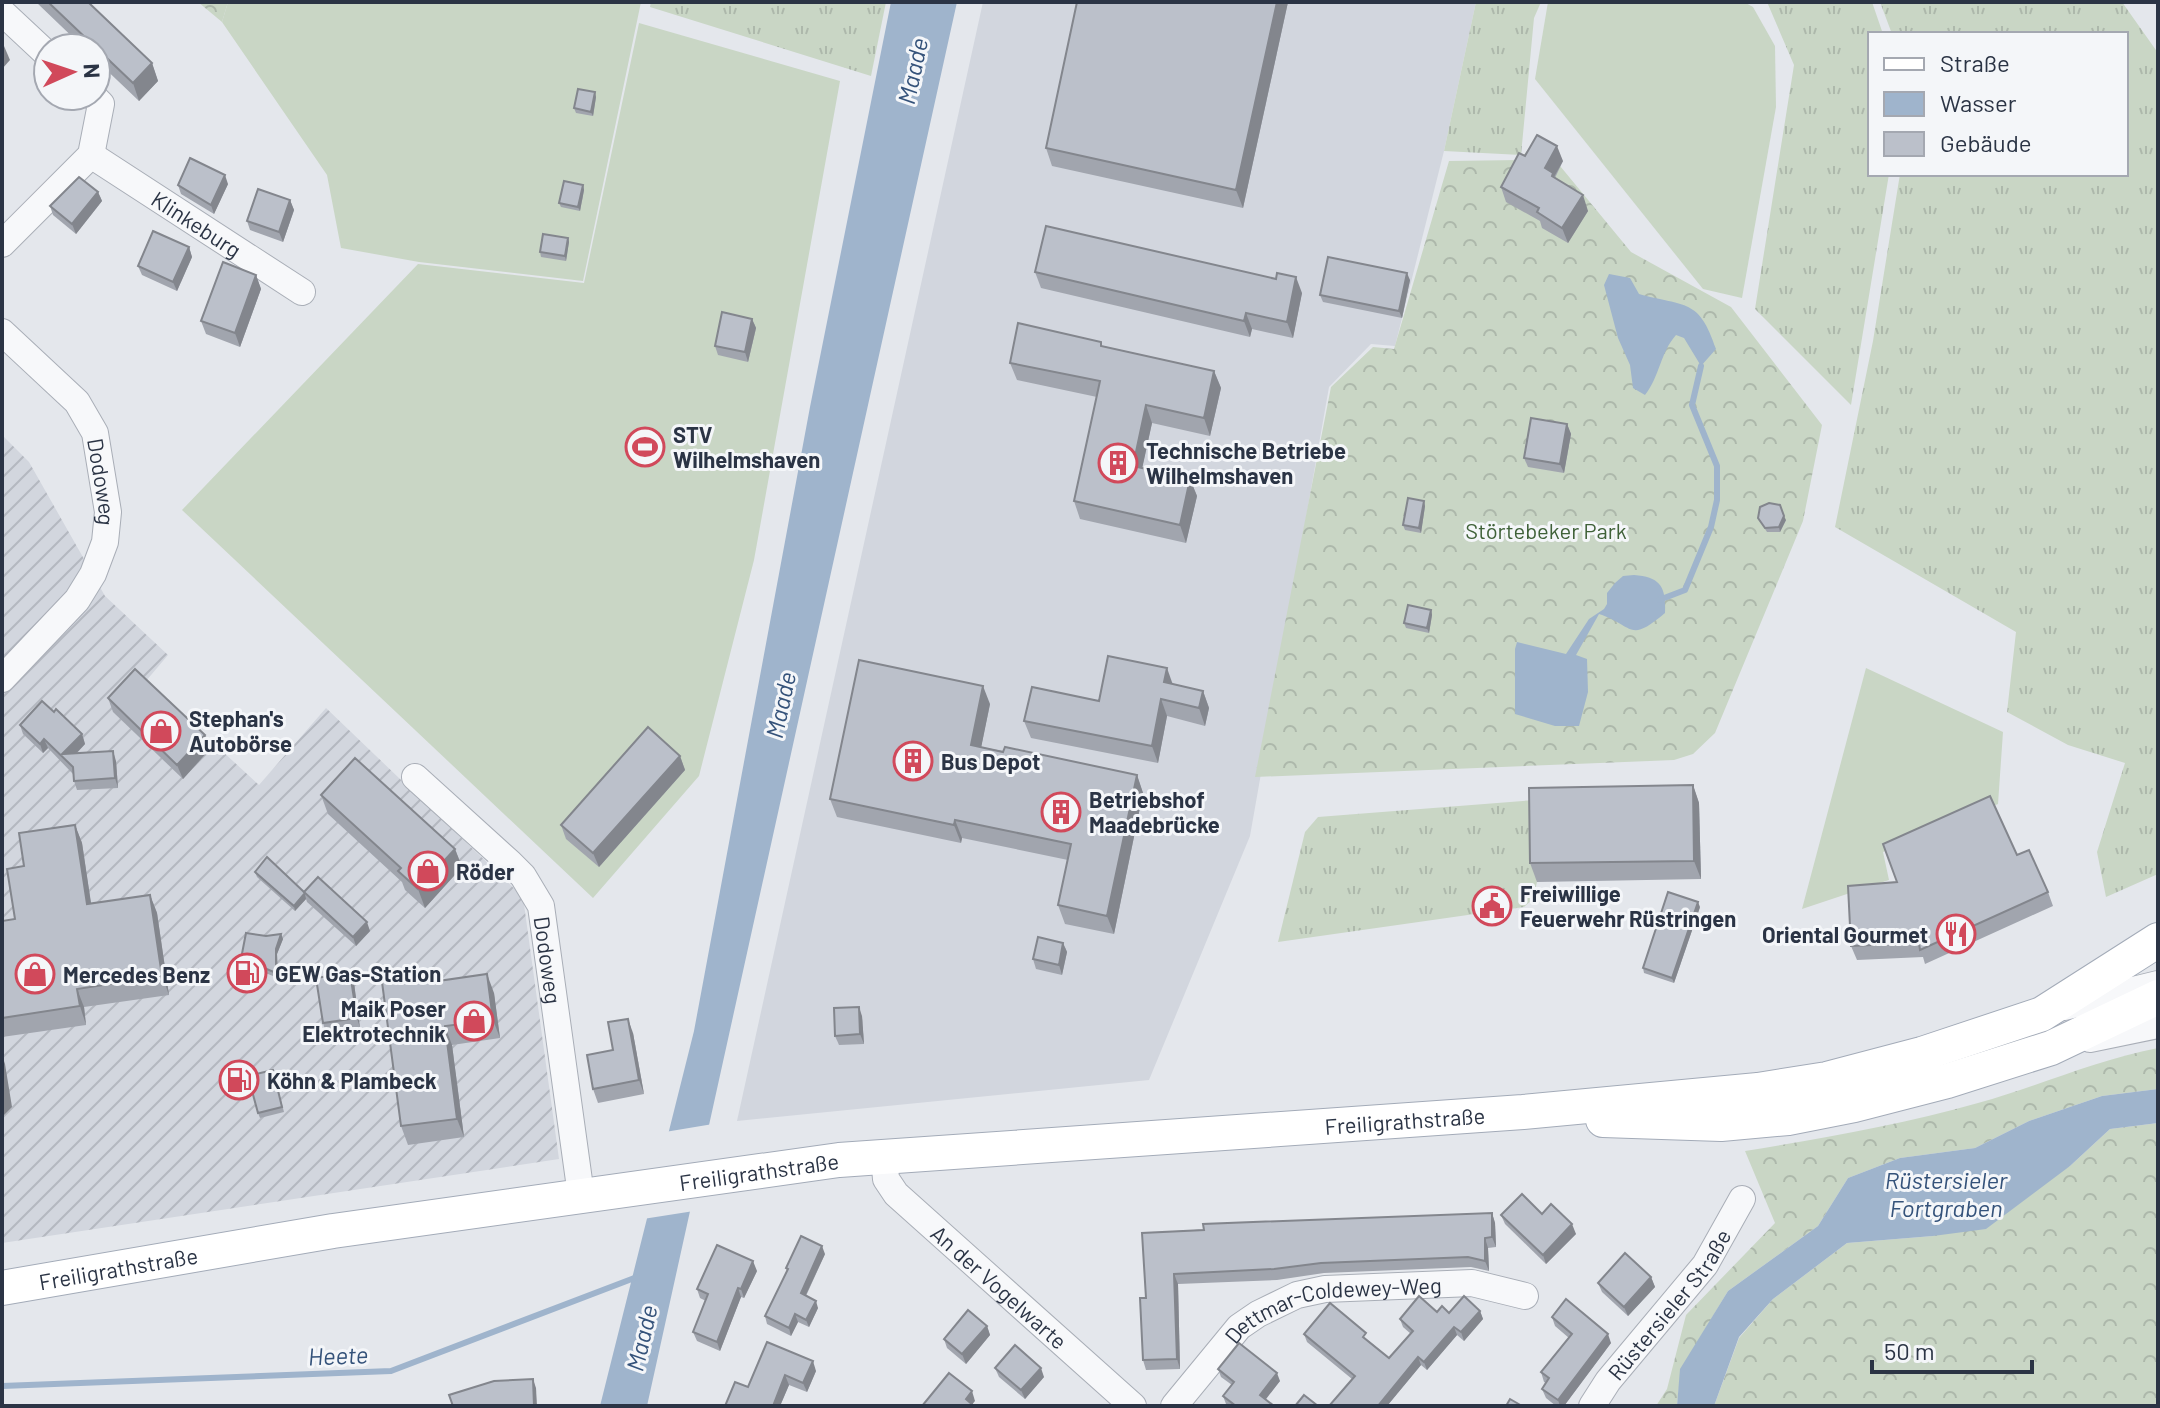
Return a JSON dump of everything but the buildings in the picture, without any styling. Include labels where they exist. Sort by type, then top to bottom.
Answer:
[{"type":"main road","name":"Freiligrathstraße","points":[[2,1288],[333,1231],[632,1187],[884,1156],[1523,1112],[1758,1090],[1827,1079],[1922,1054],[2042,1014],[2158,940]]},
{"type":"main road","name":"Freiligrathstraße","points":[[1523,1112],[1687,1124],[1788,1118],[1901,1095],[2051,1048],[2158,997]]},
{"type":"street","points":[[2,12],[32,40]]},
{"type":"street","points":[[2,244],[91,155],[99,112]]},
{"type":"street","name":"Klinkeburg","points":[[91,155],[302,292]]},
{"type":"street","name":"Dodoweg","points":[[2,332],[77,402],[95,433],[108,512],[105,542],[93,574],[77,600],[2,679]]},
{"type":"street","name":"Dodoweg","points":[[415,777],[523,876],[541,906],[581,1195]]},
{"type":"street","points":[[2042,1014],[2158,984]]},
{"type":"street","points":[[2051,1048],[2158,1025]]},
{"type":"street","name":"An der Vogelwarte","points":[[884,1156],[886,1179],[896,1194],[1133,1406]]},
{"type":"street","name":"Rüstersieler Straße","points":[[1592,1406],[1608,1381],[1705,1265],[1742,1199]]},
{"type":"street","name":"Dettmar-Coldewey-Weg","points":[[1174,1406],[1239,1327],[1297,1295],[1325,1289],[1472,1283],[1525,1296]]},
{"type":"shaded area","points":[[983,2],[1476,2],[1444,151],[1395,346],[1371,344],[1329,387],[1250,836],[1149,1080],[737,1121]]},
{"type":"shaded area","points":[[2,435],[29,462],[105,596],[168,655],[146,681],[259,785],[326,708],[523,897],[559,1159],[2,1243]]},
{"type":"green space","points":[[198,2],[228,2],[222,22]]},
{"type":"green space","points":[[228,2],[641,2],[583,281],[419,262],[341,248],[327,175],[222,22]]},
{"type":"green space","points":[[651,2],[886,2],[871,76],[650,7]]},
{"type":"green space","points":[[1476,2],[1541,2],[1534,18],[1521,155],[1444,151]]},
{"type":"green space","points":[[1548,2],[1744,2],[1753,7],[1775,46],[1776,107],[1742,298],[1703,289],[1535,79]]},
{"type":"green space","points":[[1767,2],[1872,2],[1882,32],[1868,32],[1868,176],[1889,176],[1851,405],[1755,309],[1794,65]]},
{"type":"green space","points":[[1880,2],[2122,2],[2158,53],[2158,874],[2106,897],[2097,852],[2125,763],[2068,745],[2007,712],[2016,632],[1835,527],[1873,341],[1900,176],[2128,176],[2128,32],[1891,32]]},
{"type":"green space","points":[[639,23],[840,81],[754,560],[699,776],[593,898],[182,510],[418,264],[584,283]]},
{"type":"green space","name":"Störtebeker Park","points":[[1537,138],[1631,252],[1731,307],[1822,425],[1803,521],[1715,733],[1693,754],[1674,760],[1255,777],[1331,387],[1373,347],[1394,349],[1449,161],[1520,160]]},
{"type":"green space","points":[[1866,668],[2003,732],[1998,804],[1883,852],[1889,880],[1802,909]]},
{"type":"green space","points":[[1535,800],[1537,882],[1533,899],[1524,907],[1278,942],[1305,832],[1318,817]]},
{"type":"green space","points":[[2158,1048],[2158,1089],[2102,1096],[2029,1121],[1975,1148],[1900,1158],[1848,1178],[1818,1226],[1728,1291],[1681,1369],[1677,1406],[1656,1406],[1667,1389],[1686,1315],[1775,1223],[1745,1151],[1949,1111],[2112,1059]]},
{"type":"green space","points":[[2158,1123],[2158,1406],[1714,1406],[1739,1338],[1773,1299],[1847,1243],[1933,1236],[2070,1166],[2110,1129]]},
{"type":"water","name":"Maade","points":[[891,2],[957,2],[647,1406],[600,1406],[694,1031],[810,407]]},
{"type":"water","points":[[1609,274],[1630,278],[1639,294],[1689,307],[1703,321],[1716,349],[1701,366],[1684,338],[1676,335],[1645,395],[1633,388],[1630,365],[1618,338],[1604,285]]},
{"type":"water","points":[[1623,576],[1650,578],[1660,585],[1665,613],[1637,630],[1599,614],[1576,655],[1587,659],[1588,692],[1579,726],[1555,726],[1515,714],[1517,642],[1566,654],[1589,619],[1604,609],[1607,593],[1615,583]]},
{"type":"water","name":"Rüstersieler Fortgraben","points":[[2158,1089],[2158,1123],[2110,1129],[2070,1166],[1986,1229],[1847,1243],[1773,1299],[1739,1337],[1714,1406],[1677,1406],[1680,1369],[1728,1291],[1818,1226],[1848,1178],[1900,1158],[1975,1148],[2029,1121],[2102,1096]]},
{"type":"pier","points":[[713,1124],[694,1211],[643,1219],[665,1132]]},
{"type":"waterway","points":[[1659,600],[1685,590],[1711,527],[1717,500],[1717,466],[1692,405],[1701,366]]},
{"type":"waterway","name":"Heete","points":[[2,1386],[391,1371],[637,1277]]},
{"type":"place","name":"STV Wilhelmshaven","points":[[645,447]]},
{"type":"place","name":"Technische Betriebe Wilhelmshaven","points":[[1118,463]]},
{"type":"place","name":"Stephan's Autobörse","points":[[161,731]]},
{"type":"place","name":"Bus Depot","points":[[913,761]]},
{"type":"place","name":"Betriebshof Maadebrücke","points":[[1061,812]]},
{"type":"place","name":"Röder","points":[[428,871]]},
{"type":"place","name":"Freiwillige Feuerwehr Rüstringen","points":[[1492,906]]},
{"type":"place","name":"Oriental Gourmet","points":[[1956,934]]},
{"type":"place","name":"GEW Gas-Station","points":[[247,973]]},
{"type":"place","name":"Mercedes Benz","points":[[35,974]]},
{"type":"place","name":"Maik Poser Elektrotechnik","points":[[474,1021]]},
{"type":"place","name":"Köhn & Plambeck","points":[[239,1080]]}]
